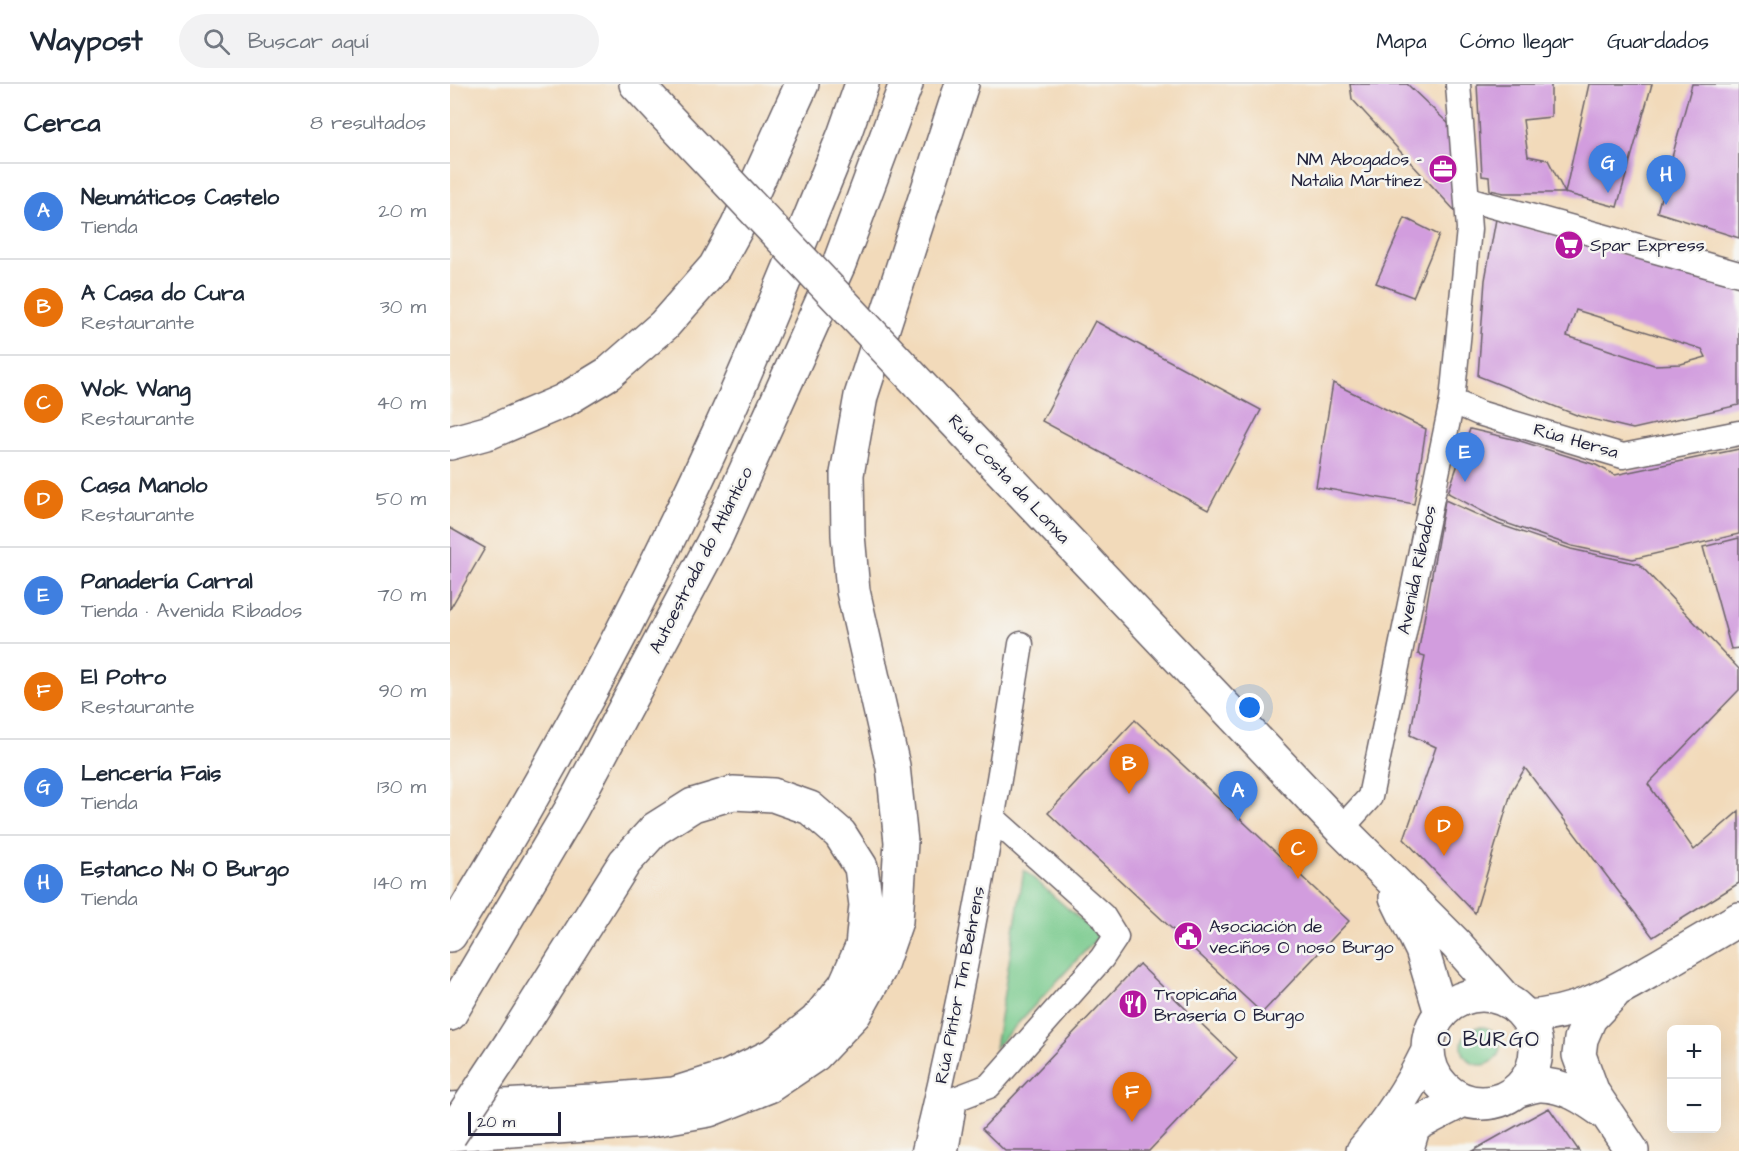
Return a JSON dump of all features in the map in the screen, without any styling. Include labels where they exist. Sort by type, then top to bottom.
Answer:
[{"type":"main road","name":"Rúa Costa da Lonxa","points":[[636,84],[1341,829],[1456,944],[1516,1008]]},
{"type":"main road","points":[[450,442],[490,432],[563,401],[609,373],[664,325],[715,267],[737,226],[802,84]]},
{"type":"main road","name":"Autoestrada do Atlántico","points":[[450,935],[491,870],[570,730],[653,571],[727,414],[831,166],[861,84]]},
{"type":"main road","name":"Autoestrada do Atlántico","points":[[450,1014],[572,808],[716,537],[839,264],[906,84]]},
{"type":"main road","points":[[450,1135],[645,1121],[709,1110],[769,1086],[814,1055],[855,1013],[879,970],[896,921],[901,842],[893,766],[853,591],[848,535],[847,474],[861,396],[962,84]]},
{"type":"main road","points":[[450,1109],[592,1101],[674,1094],[728,1077],[775,1054],[816,1021],[845,985],[862,947],[866,904],[861,867],[840,834],[810,808],[773,795],[733,793],[693,805],[655,829],[625,862],[512,1043],[450,1135]]},
{"type":"main road","name":"Rúa Costa da Lonxa","points":[[1384,874],[1422,950],[1441,1012]]},
{"type":"main road","points":[[1516,1008],[1534,1031],[1537,1048],[1534,1064],[1527,1079],[1516,1091],[1500,1101],[1482,1104],[1463,1100],[1449,1093],[1438,1082],[1431,1069],[1427,1053],[1428,1039],[1433,1025],[1441,1012],[1454,1001],[1471,995],[1488,994],[1516,1008],[1550,1016],[1588,1005],[1616,991],[1739,919]]},
{"type":"main road","points":[[1616,991],[1590,1018],[1581,1039],[1579,1055],[1593,1093],[1632,1151]]},
{"type":"main road","points":[[1365,1151],[1405,1096],[1427,1053]]},
{"type":"main road","points":[[1516,1091],[1538,1085],[1557,1087],[1585,1098],[1611,1118]]},
{"type":"main road","points":[[1365,1151],[1415,1137],[1463,1100]]},
{"type":"street","name":"Avenida Ribados","points":[[1341,829],[1370,797],[1452,401],[1469,229],[1458,84]]},
{"type":"street","points":[[1468,199],[1739,274]]},
{"type":"street","name":"Rúa Hersa","points":[[1452,401],[1479,413],[1623,456],[1739,433]]},
{"type":"street","name":"Rúa Pintor Tim Behrens","points":[[924,1151],[945,1068],[993,818],[1021,644]]},
{"type":"street","name":"Rúa Pintor Tim Behrens","points":[[946,1151],[955,1099],[989,1086],[1102,958],[1116,937],[1103,916],[993,818]]},
{"type":"green space","points":[[1024,870],[1099,936],[995,1048]]},
{"type":"green space","points":[[1481,1027],[1488,1028],[1494,1033],[1499,1039],[1499,1053],[1494,1059],[1488,1064],[1481,1065],[1474,1064],[1468,1059],[1463,1053],[1462,1046],[1463,1039],[1468,1033],[1474,1028]]},
{"type":"building","points":[[1350,84],[1407,84],[1453,128],[1457,213],[1352,99]]},
{"type":"building","points":[[1477,84],[1551,84],[1551,117],[1523,120],[1528,156],[1548,160],[1565,193],[1504,193],[1490,190],[1489,177],[1482,176]]},
{"type":"building","points":[[1589,84],[1652,84],[1617,207],[1565,193]]},
{"type":"building","points":[[1692,84],[1739,84],[1739,238],[1657,212]]},
{"type":"building","points":[[1405,218],[1439,235],[1413,297],[1376,283]]},
{"type":"building","points":[[1496,219],[1739,286],[1739,405],[1633,429],[1579,416],[1478,376],[1485,280]],"holes":[[[1576,310],[1702,349],[1706,357],[1681,364],[1654,365],[1567,336]]]},
{"type":"building","points":[[1095,321],[1261,410],[1208,510],[1042,421]]},
{"type":"building","points":[[1333,383],[1426,429],[1414,504],[1316,487]]},
{"type":"building","points":[[1470,429],[1517,440],[1596,465],[1615,475],[1739,449],[1739,534],[1633,559],[1572,546],[1500,521],[1448,493]]},
{"type":"building","points":[[1445,500],[1498,524],[1571,549],[1639,564],[1739,669],[1739,690],[1648,784],[1694,850],[1739,811],[1739,883],[1653,937],[1525,768],[1512,790],[1475,913],[1404,839],[1436,747],[1410,735],[1425,656],[1418,654]]},
{"type":"building","points":[[450,528],[485,548],[450,609]]},
{"type":"building","points":[[1739,538],[1739,648],[1731,649],[1703,547]]},
{"type":"building","points":[[1135,720],[1349,921],[1262,1013],[1048,813]]},
{"type":"building","points":[[1139,964],[1237,1058],[1149,1151],[1005,1151],[982,1129]]},
{"type":"building","points":[[1549,1108],[1579,1151],[1472,1151],[1527,1120]]},
{"type":"place","name":"NM Abogados - Natalia Martínez","points":[[1443,169]]},
{"type":"place","name":"Lencería Fais","points":[[1608,193]]},
{"type":"place","name":"Estanco Nº1 O Burgo","points":[[1666,205]]},
{"type":"place","name":"Spar Express","points":[[1569,245]]},
{"type":"place","name":"Panadería Carral","points":[[1465,482]]},
{"type":"place","name":"A Casa do Cura","points":[[1129,794]]},
{"type":"place","name":"Neumáticos Castelo","points":[[1238,821]]},
{"type":"place","name":"Casa Manolo","points":[[1444,856]]},
{"type":"place","name":"Wok Wang","points":[[1298,879]]},
{"type":"place","name":"Asociación de veciños O noso Burgo","points":[[1188,936]]},
{"type":"place","name":"Tropicaña Brasería O Burgo","points":[[1133,1004]]},
{"type":"place","name":"El Potro","points":[[1132,1122]]},
{"type":"district","name":"O BURGO","points":[[1489,1039]]}]
